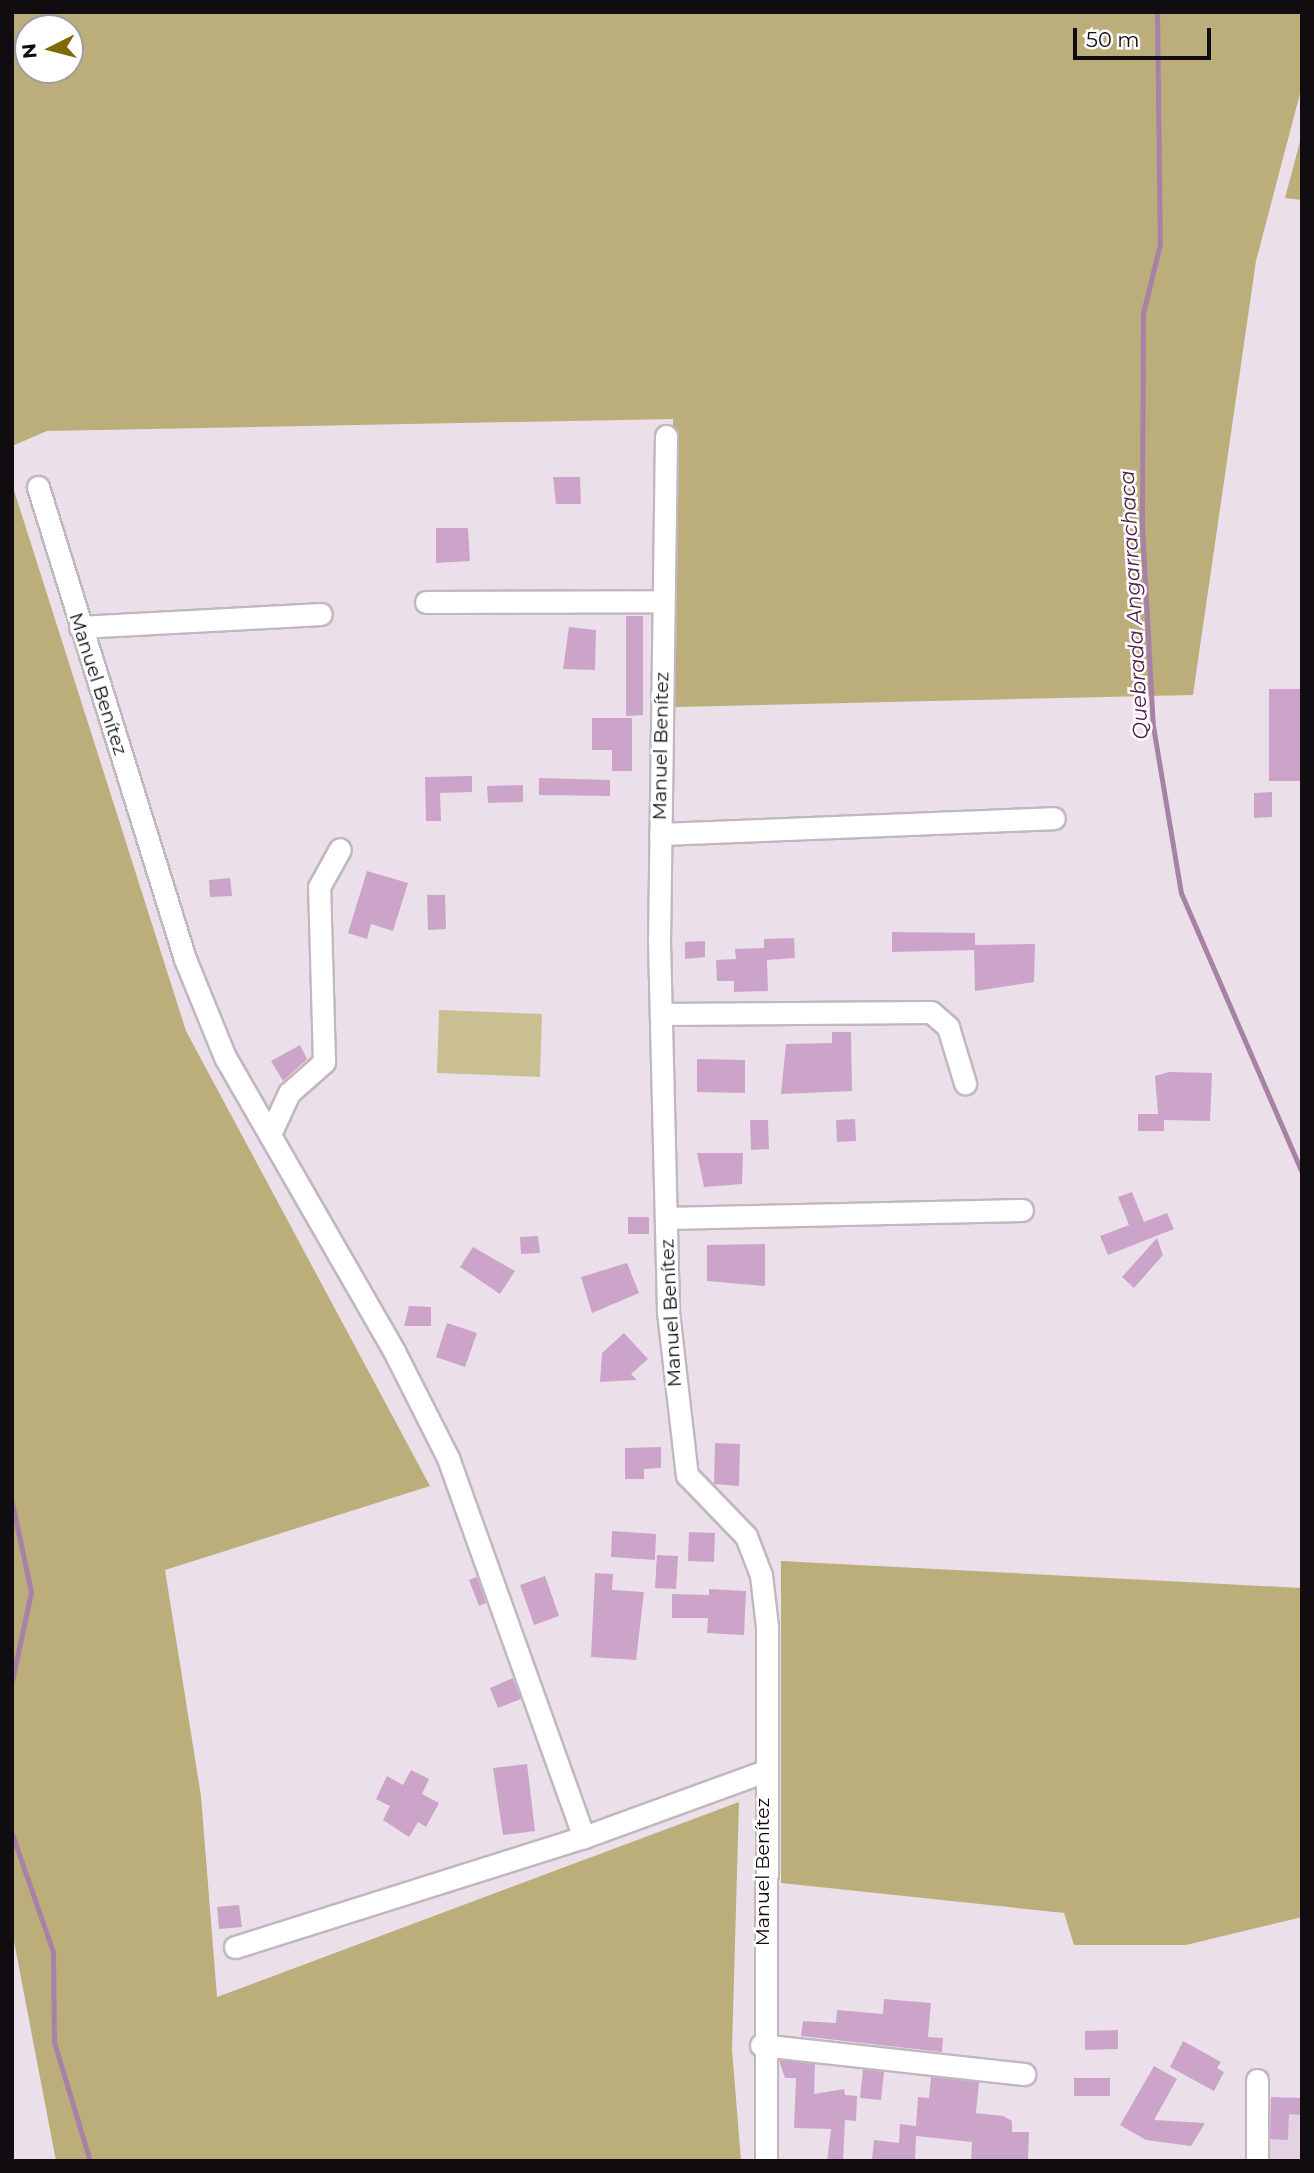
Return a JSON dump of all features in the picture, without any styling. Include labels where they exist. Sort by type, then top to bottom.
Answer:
[{"type":"street","name":"Manuel Benítez","points":[[666,436],[660,834],[668,1312],[687,1475],[746,1536],[761,1575],[767,1628],[761,2045],[766,2161]]},
{"type":"street","name":"Manuel Benítez","points":[[38,486],[185,959],[225,1057],[271,1132],[448,1458],[584,1837]]},
{"type":"street","points":[[426,602],[662,601]]},
{"type":"street","points":[[80,627],[321,614]]},
{"type":"street","points":[[660,834],[1054,818]]},
{"type":"street","points":[[271,1132],[289,1093],[324,1062],[319,887],[340,849]]},
{"type":"street","points":[[661,1014],[931,1012],[948,1027],[965,1083]]},
{"type":"street","points":[[666,1218],[1021,1210]]},
{"type":"street","points":[[235,1947],[584,1837],[763,1772]]},
{"type":"street","points":[[761,2045],[1024,2074]]},
{"type":"street","points":[[1257,2080],[1257,2161]]},
{"type":"shaded area","points":[[12,12],[1302,12],[1302,86],[1256,261],[1193,695],[675,707],[673,419],[47,431],[12,446]]},
{"type":"shaded area","points":[[1302,134],[1302,200],[1285,198]]},
{"type":"shaded area","points":[[12,484],[186,1031],[430,1486],[165,1570],[201,1796],[217,1997],[739,1802],[732,2049],[741,2161],[56,2161],[12,1931]]},
{"type":"shaded area","points":[[439,1010],[542,1014],[540,1077],[437,1073]]},
{"type":"shaded area","points":[[781,1561],[1302,1588],[1302,1917],[1186,1945],[1074,1945],[1064,1913],[781,1883]]},
{"type":"shaded area","points":[[1270,2100],[1302,2102],[1302,2161],[1270,2161]]},
{"type":"building","points":[[553,477],[580,477],[581,504],[556,504]]},
{"type":"building","points":[[436,528],[468,528],[470,561],[436,563]]},
{"type":"building","points":[[626,616],[643,616],[643,715],[626,716]]},
{"type":"building","points":[[569,627],[596,630],[595,670],[563,669]]},
{"type":"building","points":[[1269,689],[1302,689],[1302,781],[1269,781]]},
{"type":"building","points":[[592,718],[632,718],[632,771],[612,771],[612,750],[592,750]]},
{"type":"building","points":[[472,776],[472,792],[440,793],[441,821],[426,821],[425,777]]},
{"type":"building","points":[[539,778],[610,780],[610,796],[539,795]]},
{"type":"building","points":[[523,785],[523,802],[488,803],[487,786]]},
{"type":"building","points":[[1272,792],[1272,817],[1254,818],[1254,793]]},
{"type":"building","points":[[367,871],[408,883],[393,931],[371,924],[367,939],[348,933]]},
{"type":"building","points":[[230,878],[232,896],[210,897],[209,880]]},
{"type":"building","points":[[427,895],[445,895],[446,929],[428,930]]},
{"type":"building","points":[[892,932],[975,933],[975,945],[1035,944],[1034,982],[975,991],[974,950],[892,952]]},
{"type":"building","points":[[794,938],[795,958],[767,960],[768,991],[734,992],[734,981],[717,981],[716,960],[736,959],[735,949],[764,948],[764,939]]},
{"type":"building","points":[[705,941],[705,957],[685,959],[685,942]]},
{"type":"building","points":[[832,1032],[851,1032],[852,1091],[781,1094],[786,1044],[832,1043]]},
{"type":"building","points":[[300,1045],[307,1059],[283,1081],[271,1061]]},
{"type":"building","points":[[697,1059],[745,1060],[745,1093],[697,1092]]},
{"type":"building","points":[[1169,1072],[1212,1073],[1210,1121],[1164,1120],[1164,1131],[1138,1131],[1138,1114],[1158,1114],[1155,1076]]},
{"type":"building","points":[[855,1119],[856,1141],[837,1142],[836,1120]]},
{"type":"building","points":[[750,1120],[768,1120],[769,1149],[751,1150]]},
{"type":"building","points":[[697,1153],[743,1153],[742,1184],[704,1187]]},
{"type":"building","points":[[1132,1192],[1144,1222],[1167,1213],[1174,1229],[1108,1255],[1100,1236],[1129,1225],[1118,1197]]},
{"type":"building","points":[[628,1217],[649,1217],[649,1234],[628,1234]]},
{"type":"building","points":[[538,1236],[540,1253],[521,1254],[520,1237]]},
{"type":"building","points":[[1157,1238],[1163,1255],[1134,1288],[1122,1277]]},
{"type":"building","points":[[765,1244],[765,1286],[707,1281],[707,1245]]},
{"type":"building","points":[[473,1247],[515,1271],[500,1294],[460,1267]]},
{"type":"building","points":[[627,1263],[639,1293],[592,1313],[581,1277]]},
{"type":"building","points":[[409,1306],[431,1307],[431,1326],[404,1326]]},
{"type":"building","points":[[447,1323],[477,1333],[465,1367],[436,1357]]},
{"type":"building","points":[[624,1333],[648,1359],[631,1374],[637,1380],[600,1382],[602,1353]]},
{"type":"building","points":[[715,1443],[740,1444],[739,1486],[714,1484]]},
{"type":"building","points":[[661,1447],[661,1468],[644,1469],[644,1479],[625,1479],[625,1448]]},
{"type":"building","points":[[612,1531],[656,1534],[655,1560],[611,1557]]},
{"type":"building","points":[[689,1532],[715,1533],[714,1562],[688,1561]]},
{"type":"building","points":[[657,1555],[678,1556],[676,1589],[655,1588]]},
{"type":"building","points":[[595,1573],[613,1574],[612,1590],[644,1592],[636,1660],[591,1657]]},
{"type":"building","points":[[545,1576],[559,1616],[534,1625],[520,1585]]},
{"type":"building","points":[[477,1577],[486,1603],[479,1606],[469,1580]]},
{"type":"building","points":[[709,1589],[746,1591],[744,1635],[707,1633],[708,1618],[672,1618],[672,1594],[709,1595]]},
{"type":"building","points":[[513,1678],[521,1699],[498,1708],[490,1688]]},
{"type":"building","points":[[527,1764],[535,1831],[503,1835],[493,1768]]},
{"type":"building","points":[[411,1770],[429,1779],[422,1794],[439,1803],[426,1827],[418,1822],[409,1837],[383,1820],[390,1806],[376,1799],[387,1776],[403,1785]]},
{"type":"building","points":[[239,1905],[242,1927],[219,1929],[217,1907]]},
{"type":"building","points":[[884,1999],[931,2003],[928,2037],[943,2038],[942,2052],[801,2036],[803,2021],[836,2023],[837,2010],[883,2014]]},
{"type":"building","points":[[1118,2030],[1118,2049],[1085,2050],[1085,2031]]},
{"type":"building","points":[[1183,2041],[1221,2062],[1217,2068],[1224,2072],[1214,2091],[1170,2067]]},
{"type":"building","points":[[779,2060],[815,2064],[814,2094],[844,2089],[845,2095],[857,2096],[856,2121],[845,2120],[843,2161],[827,2161],[831,2129],[794,2128],[796,2078],[785,2078]]},
{"type":"building","points":[[1154,2066],[1177,2079],[1154,2120],[1205,2123],[1191,2146],[1146,2140],[1120,2125]]},
{"type":"building","points":[[863,2069],[884,2072],[881,2100],[860,2098]]},
{"type":"building","points":[[931,2077],[979,2082],[976,2113],[1003,2116],[1012,2121],[1012,2132],[1029,2132],[1028,2161],[971,2161],[972,2142],[916,2136],[915,2161],[872,2161],[874,2140],[899,2143],[900,2124],[916,2126],[918,2097],[929,2098]]},
{"type":"building","points":[[1074,2078],[1110,2078],[1110,2096],[1074,2096]]},
{"type":"building","points":[[1271,2097],[1302,2098],[1302,2115],[1289,2114],[1288,2140],[1270,2139]]},
{"type":"waterway","name":"Quebrada Angarrachaca","points":[[1157,12],[1160,244],[1143,313],[1142,526],[1153,726],[1181,893],[1302,1172]]},
{"type":"waterway","points":[[12,1503],[31,1592],[12,1681]]},
{"type":"waterway","points":[[12,1834],[53,1952],[54,2042],[90,2161]]}]
